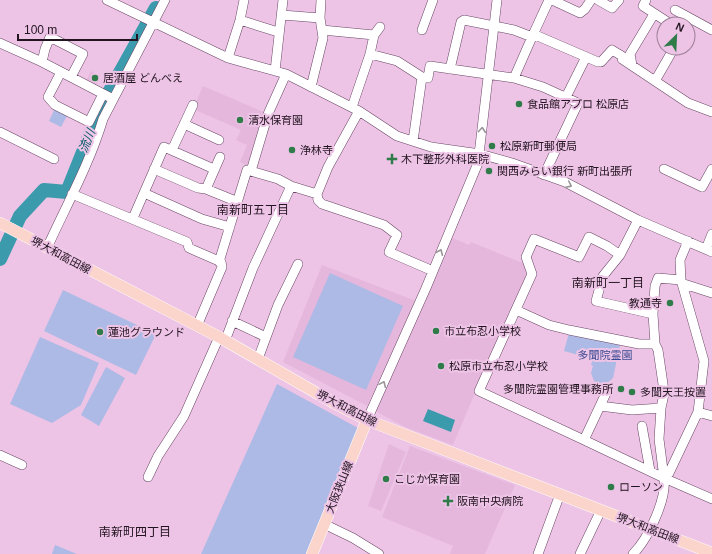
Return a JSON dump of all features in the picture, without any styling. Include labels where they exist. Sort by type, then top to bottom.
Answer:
[{"type":"main road","name":"堺大和高田線","points":[[0,223],[222,339],[334,403],[367,420],[712,553]]},
{"type":"main road","name":"大阪狭山線","points":[[312,554],[367,420]]},
{"type":"street","points":[[107,0],[228,58],[286,74],[356,109],[398,136],[431,147],[480,154],[565,182],[638,220],[709,250],[712,234]]},
{"type":"street","points":[[61,72],[48,97],[55,105],[89,122],[108,97],[165,0]]},
{"type":"street","points":[[228,58],[240,20],[244,0]]},
{"type":"street","points":[[275,71],[279,43],[278,32],[282,15],[283,0]]},
{"type":"street","points":[[311,87],[323,38],[320,18],[321,0]]},
{"type":"street","points":[[422,30],[433,0]]},
{"type":"street","points":[[367,420],[433,271],[478,163],[487,75],[497,0]]},
{"type":"street","points":[[514,78],[549,0]]},
{"type":"street","points":[[552,0],[580,13],[585,10],[591,0]]},
{"type":"street","points":[[598,0],[612,8],[619,0]]},
{"type":"street","points":[[646,0],[643,6],[657,16]]},
{"type":"street","points":[[675,10],[712,30]]},
{"type":"street","points":[[632,65],[630,54],[654,14]]},
{"type":"street","points":[[282,15],[320,18]]},
{"type":"street","points":[[240,20],[278,32]]},
{"type":"street","points":[[450,69],[461,22],[464,20],[532,35],[598,62],[601,62],[612,50],[614,50],[622,56],[622,59],[688,103],[712,112]]},
{"type":"street","points":[[380,27],[374,35],[356,109],[328,167],[317,194],[318,200],[322,204],[384,225],[397,235],[389,252],[433,271]]},
{"type":"street","points":[[322,30],[374,35]]},
{"type":"street","points":[[42,62],[44,49],[50,37],[83,54],[71,77]]},
{"type":"street","points":[[0,43],[42,62],[108,97]]},
{"type":"street","points":[[370,54],[397,61],[422,77],[428,78],[430,66],[514,78],[566,97],[578,103],[544,175]]},
{"type":"street","points":[[655,81],[669,56]]},
{"type":"street","points":[[566,97],[586,57]]},
{"type":"street","points":[[251,171],[268,114],[286,74]]},
{"type":"street","points":[[413,141],[422,77]]},
{"type":"street","points":[[47,248],[72,194],[108,97]]},
{"type":"street","points":[[172,150],[192,106]]},
{"type":"street","points":[[184,124],[219,140]]},
{"type":"street","points":[[0,132],[54,159]]},
{"type":"street","points":[[133,218],[164,147],[214,169]]},
{"type":"street","points":[[206,189],[220,157]]},
{"type":"street","points":[[154,168],[198,188],[206,189],[238,202]]},
{"type":"street","points":[[664,169],[702,187],[712,169]]},
{"type":"street","points":[[219,262],[247,170],[278,179],[291,186],[317,194]]},
{"type":"street","points":[[148,477],[158,456],[184,416],[232,321],[253,268],[291,186]]},
{"type":"street","points":[[144,193],[202,219],[230,227]]},
{"type":"street","points":[[72,194],[133,218],[187,242],[189,248],[219,262],[222,267],[197,326]]},
{"type":"street","points":[[638,220],[620,255],[603,276],[596,301],[653,314]]},
{"type":"street","points":[[620,255],[607,246],[589,238],[579,258],[534,239],[526,257],[532,274],[479,391],[712,499]]},
{"type":"street","points":[[664,478],[669,473],[698,412],[704,361],[682,282],[680,260],[688,241]]},
{"type":"street","points":[[258,359],[278,305],[298,264]]},
{"type":"street","points":[[633,554],[650,529],[658,509],[665,483],[659,439],[661,408],[664,394],[658,350],[655,344],[653,314],[658,278],[682,282],[712,293]]},
{"type":"street","points":[[516,310],[549,325],[569,330],[639,344],[655,344]]},
{"type":"street","points":[[232,321],[266,337]]},
{"type":"street","points":[[584,440],[608,389]]},
{"type":"street","points":[[600,406],[621,409],[661,408]]},
{"type":"street","points":[[698,412],[712,416]]},
{"type":"street","points":[[642,426],[650,471]]},
{"type":"street","points":[[0,455],[22,465]]},
{"type":"street","points":[[538,554],[560,494]]},
{"type":"street","points":[[580,554],[601,510]]},
{"type":"street","points":[[324,524],[353,538],[379,554]]},
{"type":"shaded area","name":"居酒屋 どんべえ","points":[[91,71],[100,76],[96,86],[86,81]]},
{"type":"shaded area","name":"清水保育園","points":[[203,86],[266,113],[259,128],[259,138],[247,166],[240,162],[247,145],[236,140],[241,130],[193,109]]},
{"type":"shaded area","name":"松原市立布忍小学校","points":[[451,237],[469,245],[471,242],[525,264],[526,281],[505,322],[453,445],[405,427],[376,410]]},
{"type":"shaded area","points":[[322,265],[416,301],[367,406],[283,362]]},
{"type":"shaded area","points":[[428,409],[455,420],[451,432],[423,421]]},
{"type":"shaded area","name":"こじか保育園","points":[[389,444],[406,452],[381,511],[368,506]]},
{"type":"shaded area","name":"阪南中央病院","points":[[410,446],[515,485],[485,554],[450,554],[453,546],[382,517]]},
{"type":"green space","points":[[55,108],[68,114],[61,127],[49,121]]},
{"type":"green space","points":[[330,273],[403,306],[366,390],[293,357]]},
{"type":"green space","name":"蓮池グラウンド","points":[[63,290],[156,334],[136,375],[44,331]]},
{"type":"green space","name":"多聞院霊園","points":[[569,333],[620,345],[613,378],[604,386],[594,381],[591,373],[593,359],[564,351]]},
{"type":"green space","points":[[40,337],[99,363],[81,405],[52,423],[10,404]]},
{"type":"green space","points":[[106,367],[125,378],[99,426],[81,415]]},
{"type":"green space","points":[[277,384],[358,428],[307,554],[201,554]]},
{"type":"green space","points":[[55,545],[77,554],[52,554]]},
{"type":"waterway","name":"流川","points":[[0,259],[20,216],[44,190],[67,192],[101,107],[156,8]]},
{"type":"place","name":"居酒屋 どんべえ","points":[[95,78]]},
{"type":"place","name":"食品館アプロ 松原店","points":[[519,104]]},
{"type":"place","name":"清水保育園","points":[[240,120]]},
{"type":"place","name":"松原新町郵便局","points":[[492,146]]},
{"type":"place","name":"浄林寺","points":[[292,150]]},
{"type":"place","name":"木下整形外科医院","points":[[392,159]]},
{"type":"place","name":"関西みらい銀行 新町出張所","points":[[489,171]]},
{"type":"place","name":"教通寺","points":[[670,303]]},
{"type":"place","name":"市立布忍小学校","points":[[436,331]]},
{"type":"place","name":"蓮池グラウンド","points":[[100,332]]},
{"type":"place","name":"松原市立布忍小学校","points":[[441,366]]},
{"type":"place","name":"多聞院霊園管理事務所","points":[[621,389]]},
{"type":"place","name":"多聞天王按置","points":[[632,392]]},
{"type":"place","name":"こじか保育園","points":[[386,479]]},
{"type":"place","name":"ローソン","points":[[611,487]]},
{"type":"place","name":"阪南中央病院","points":[[448,501]]},
{"type":"district","name":"南新町五丁目","points":[[253,210]]},
{"type":"district","name":"南新町一丁目","points":[[608,283]]},
{"type":"district","name":"南新町四丁目","points":[[135,532]]}]
